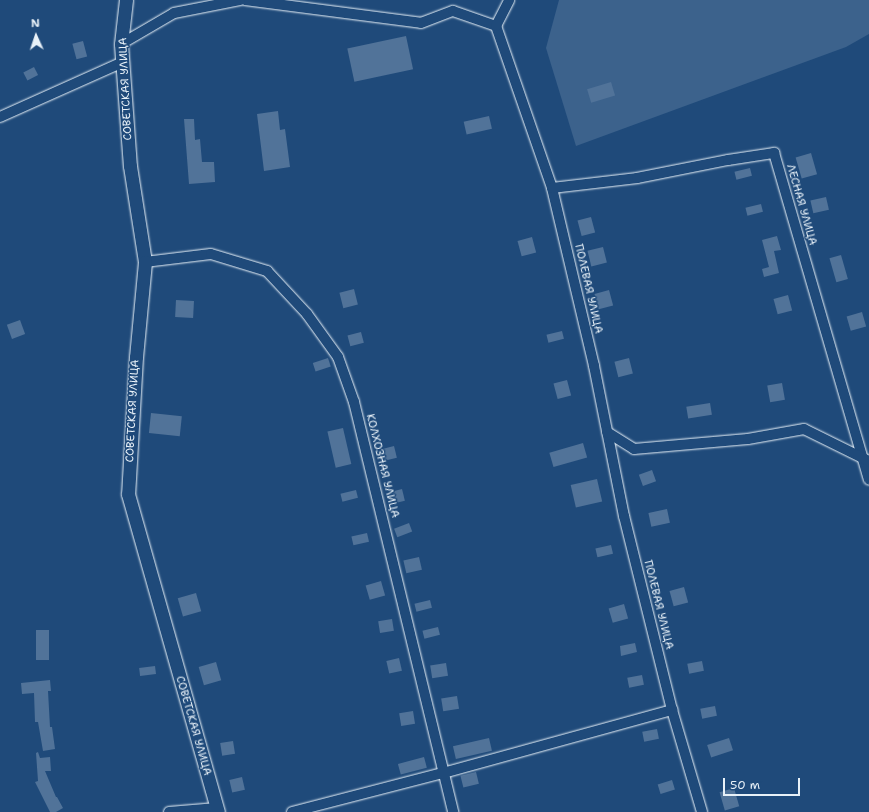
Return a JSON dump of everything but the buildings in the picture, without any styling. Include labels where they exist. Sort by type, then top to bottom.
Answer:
[{"type":"street","name":"СОВЕТСКАЯ УЛИЦА","points":[[126,0],[121,44],[130,166],[145,262],[136,357],[128,494],[217,810]]},
{"type":"street","points":[[121,44],[174,13],[240,0]]},
{"type":"street","points":[[245,0],[420,23],[453,11],[496,26],[509,0]]},
{"type":"street","name":"ПОЛЕВАЯ УЛИЦА","points":[[496,26],[552,188],[607,432],[624,516],[672,710],[702,812]]},
{"type":"street","points":[[0,117],[123,62]]},
{"type":"street","name":"ЛЕСНАЯ УЛИЦА","points":[[552,188],[637,178],[728,160],[774,153],[866,459],[869,479]]},
{"type":"street","name":"КОЛХОЗНАЯ УЛИЦА","points":[[145,262],[211,254],[267,271],[307,314],[338,356],[354,402],[453,812]]},
{"type":"street","points":[[607,432],[634,449],[740,440],[804,429],[866,459]]},
{"type":"street","points":[[292,812],[443,773],[672,710]]},
{"type":"street","points":[[168,812],[217,810]]},
{"type":"shaded area","points":[[559,0],[869,0],[869,34],[846,47],[576,146],[546,48]]}]
